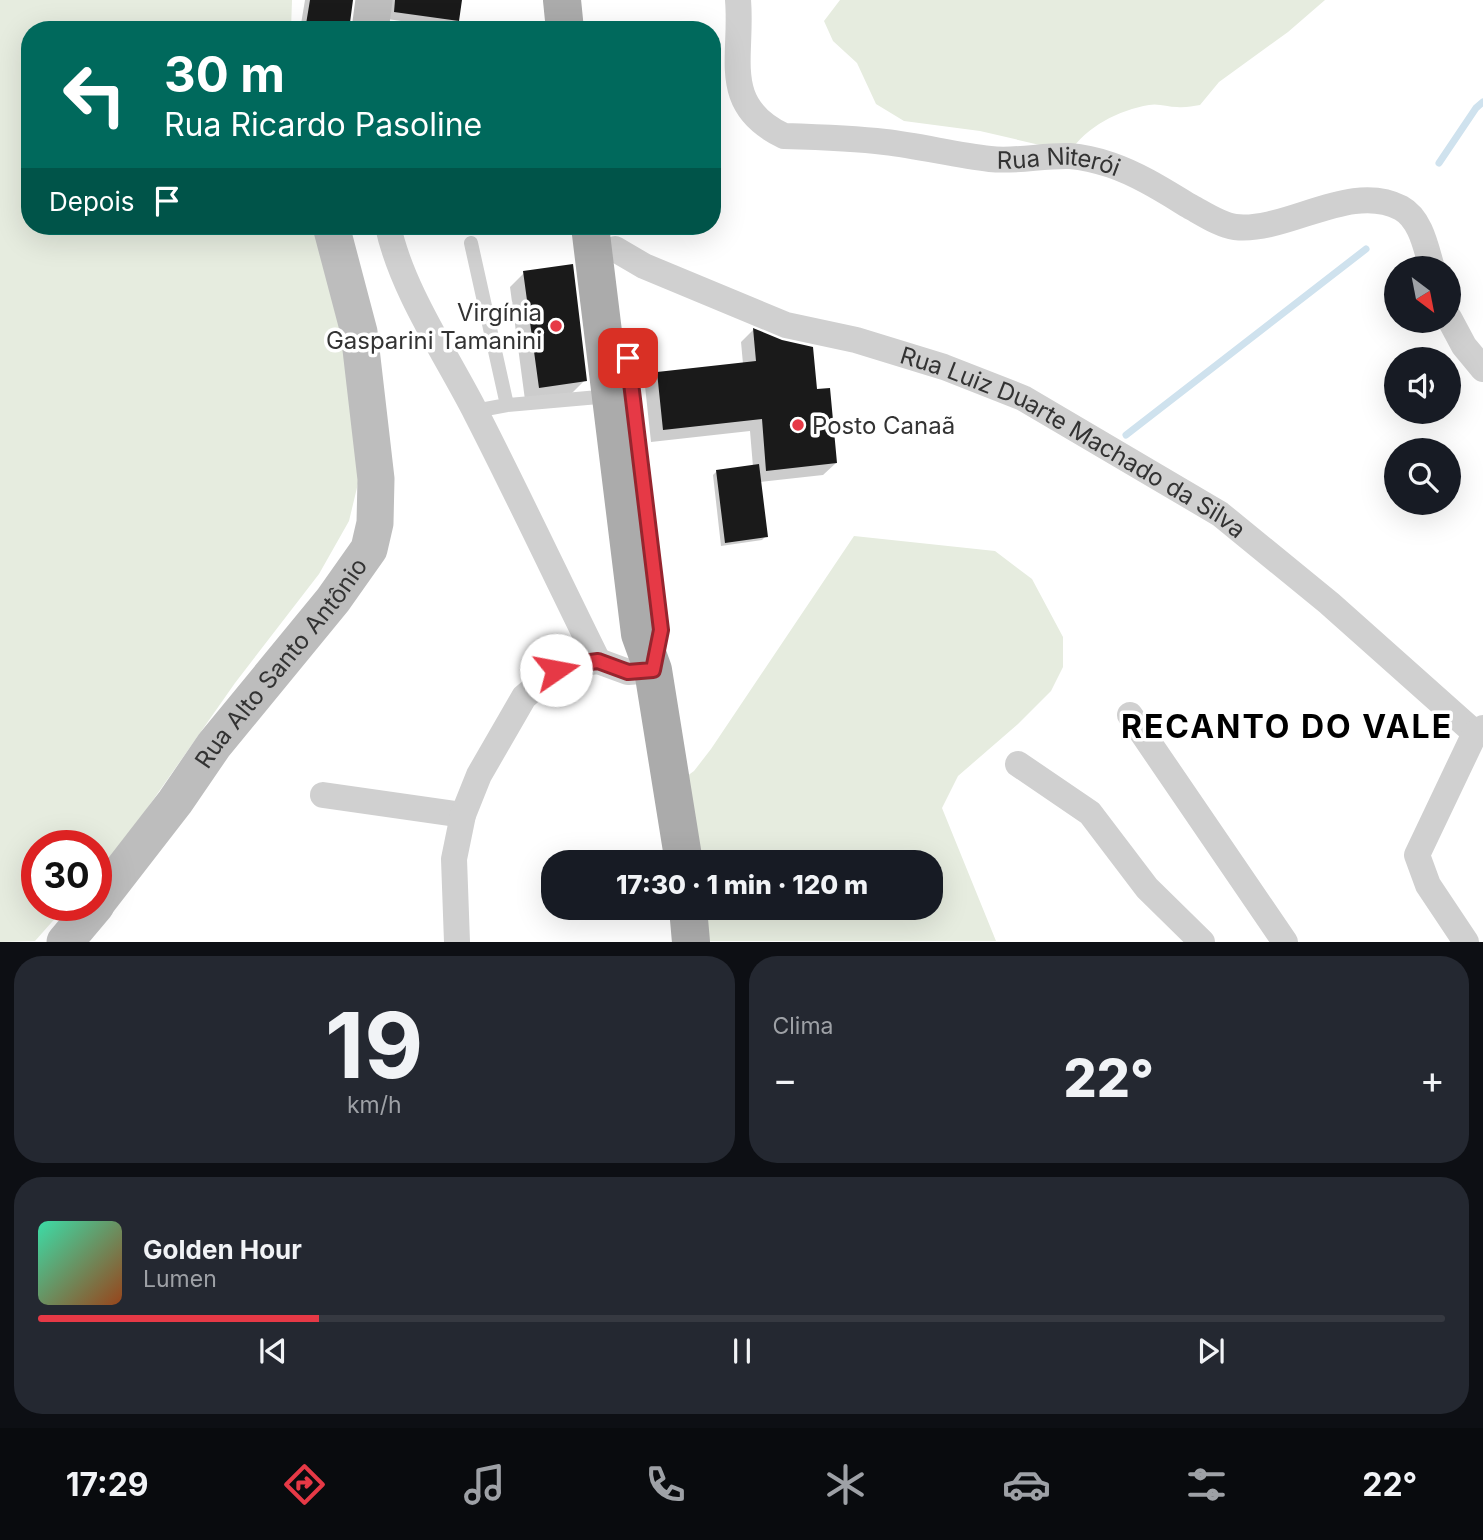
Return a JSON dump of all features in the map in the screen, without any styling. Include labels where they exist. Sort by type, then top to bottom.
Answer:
[{"type":"main road","points":[[562,0],[564,21]]},
{"type":"main road","points":[[585,0],[587,21]]},
{"type":"main road","points":[[606,235],[611,396],[640,634],[653,670],[682,850]]},
{"type":"main road","points":[[606,235],[661,630],[653,670]]},
{"type":"main road","points":[[689,920],[691,942]]},
{"type":"street","points":[[371,21],[374,0]]},
{"type":"street","name":"Rua Niterói","points":[[738,0],[738,80],[741,94],[757,118],[784,136],[886,142],[991,159],[1070,156],[1085,159],[1111,165],[1145,180],[1231,227],[1265,225],[1341,204],[1367,200],[1387,203],[1402,208],[1412,218],[1423,236],[1429,256]]},
{"type":"street","name":"Rua Alto Santo Antônio","points":[[112,883],[175,802],[214,745],[333,600],[369,549],[375,523],[376,479],[359,332],[333,235]]},
{"type":"street","points":[[390,235],[412,292],[475,411],[598,661]]},
{"type":"street","name":"Rua Luiz Duarte Machado da Silva","points":[[608,235],[644,266],[786,325],[856,340],[944,367],[1023,398],[1220,514],[1479,731]]},
{"type":"street","points":[[1457,333],[1483,369]]},
{"type":"street","points":[[457,942],[454,859],[463,815],[480,775],[524,697],[556,670],[574,664],[598,661],[628,672],[653,670]]},
{"type":"street","points":[[1130,715],[1285,942]]},
{"type":"street","points":[[1466,942],[1428,885],[1417,855],[1479,731]]},
{"type":"street","points":[[1018,764],[1090,813],[1147,888],[1202,942]]},
{"type":"street","points":[[323,795],[463,815]]},
{"type":"street","name":"Rua Alto Santo Antônio","points":[[65,942],[82,921]]},
{"type":"lane","points":[[471,243],[507,405]]},
{"type":"lane","points":[[475,411],[507,405],[611,396]]},
{"type":"shaded area","points":[[0,0],[292,0],[291,21],[21,21],[21,235],[328,235],[361,471],[349,521],[319,574],[235,683],[125,840],[112,854],[112,830],[21,830],[21,921],[53,921],[35,941],[0,942]]},
{"type":"shaded area","points":[[840,0],[1325,0],[1288,32],[1219,82],[1200,105],[1152,105],[1126,111],[1094,127],[1070,152],[980,131],[904,121],[876,104],[857,63],[833,41],[824,21]]},
{"type":"shaded area","points":[[854,536],[995,551],[1032,579],[1063,637],[1063,667],[1051,691],[958,776],[942,808],[996,941],[700,941],[698,920],[943,920],[943,850],[691,850],[683,779],[694,771]]},
{"type":"building","points":[[310,0],[353,0],[350,21],[306,21]]},
{"type":"building","points":[[395,0],[462,0],[459,21],[394,12]]},
{"type":"building","name":"Virgínia Gasparini Tamanini","points":[[573,264],[587,381],[539,388],[523,271]]},
{"type":"building","points":[[753,328],[782,340],[813,347],[817,389],[830,388],[837,463],[766,471],[762,419],[663,430],[657,372],[756,361]]},
{"type":"building","points":[[759,464],[768,537],[725,543],[716,470]]},
{"type":"waterway","points":[[1439,163],[1476,108],[1483,102]]},
{"type":"waterway","points":[[1126,435],[1366,249]]},
{"type":"place","name":"Virgínia Gasparini Tamanini","points":[[556,326]]},
{"type":"place","name":"Posto Canaã","points":[[798,425]]},
{"type":"district","name":"RECANTO DO VALE","points":[[1287,726]]},
{"type":"route","points":[[556,670],[598,661],[628,672],[653,670],[661,630],[628,358]]}]
